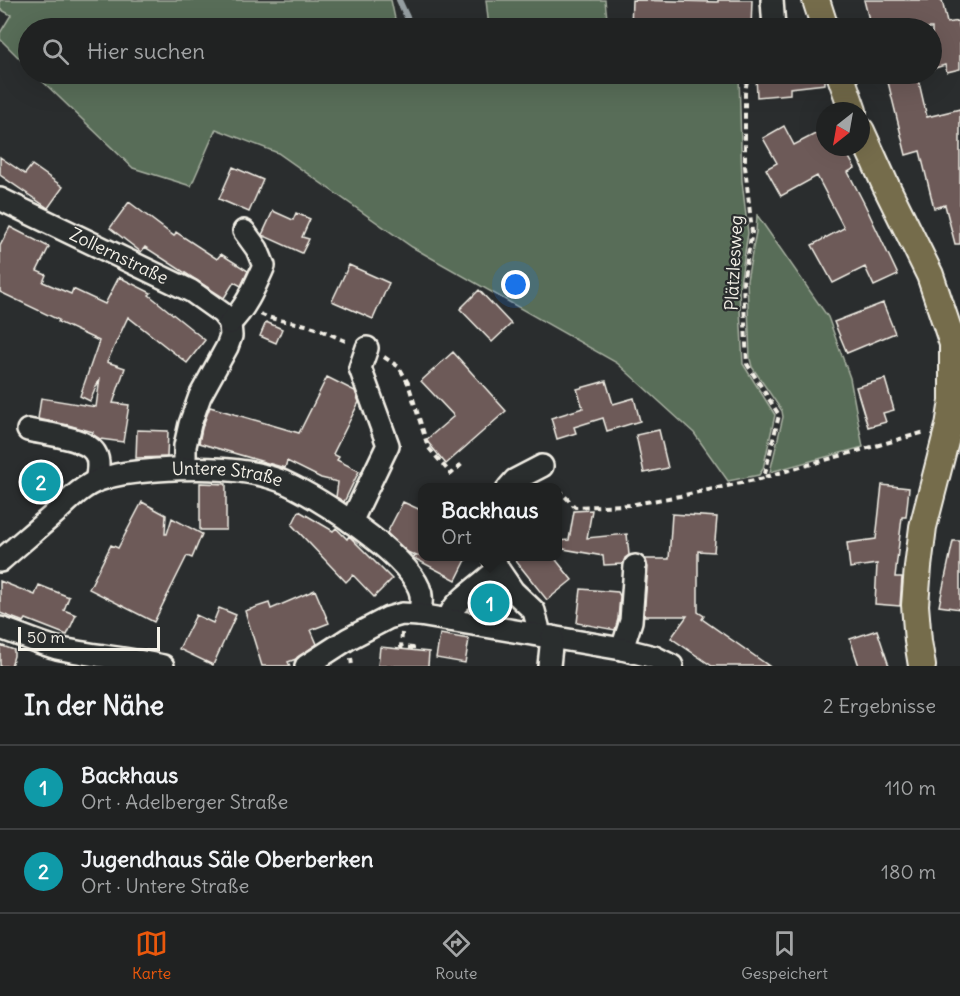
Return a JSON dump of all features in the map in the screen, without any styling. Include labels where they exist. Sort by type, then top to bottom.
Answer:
[{"type":"main road","points":[[816,0],[822,18]]},
{"type":"main road","points":[[844,84],[850,102]]},
{"type":"main road","points":[[870,152],[930,275],[953,344],[957,374],[952,435],[923,527],[918,567],[915,605],[922,666]]},
{"type":"street","points":[[772,0],[773,18]]},
{"type":"street","name":"Zollernstraße","points":[[0,199],[191,291],[217,309],[230,323]]},
{"type":"street","points":[[184,468],[185,446],[200,396],[227,347],[231,336],[230,323],[244,308],[264,266],[257,249],[244,231]]},
{"type":"street","points":[[351,522],[388,445],[360,368],[367,348]]},
{"type":"street","points":[[27,430],[62,436],[80,442],[95,452],[99,468],[96,481]]},
{"type":"street","points":[[512,483],[542,466]]},
{"type":"street","name":"Untere Straße","points":[[0,561],[76,494],[96,481],[122,474],[184,468],[218,468],[260,475],[282,482],[351,522],[388,550],[409,572],[419,588],[422,601],[419,615]]},
{"type":"street","points":[[451,620],[452,610],[460,600],[474,590],[496,563],[513,591],[534,611],[538,626],[545,636],[549,666]]},
{"type":"street","points":[[622,649],[632,621],[635,566]]},
{"type":"street","points":[[306,666],[348,639],[388,618],[402,614],[622,649],[654,657],[672,666]]},
{"type":"street","points":[[0,627],[55,647],[163,666]]},
{"type":"path","name":"Plätzlesweg","points":[[746,84],[745,166],[752,232],[743,282],[747,364],[779,415],[764,478]]},
{"type":"path","points":[[562,493],[575,507],[629,505],[764,478],[952,435]]},
{"type":"green space","points":[[0,0],[391,0],[395,18],[18,18],[18,57],[0,39],[0,33],[11,15],[0,9]]},
{"type":"green space","points":[[486,0],[605,0],[607,18],[488,18]]},
{"type":"green space","points":[[45,84],[739,84],[742,181],[748,233],[739,290],[743,364],[775,415],[763,469],[759,475],[728,481],[694,433],[617,363],[412,247],[278,153],[216,129],[191,186],[133,168]]},
{"type":"green space","points":[[757,215],[828,317],[850,378],[863,447],[770,472],[783,417],[782,411],[752,367],[750,359],[747,280]]},
{"type":"building","points":[[632,0],[718,2],[718,0],[752,0],[751,18],[631,18]]},
{"type":"building","points":[[864,0],[942,0],[947,23],[958,21],[960,69],[947,72],[945,65],[942,66],[942,18],[868,18]]},
{"type":"building","points":[[756,84],[825,84],[790,88],[790,94],[757,97]]},
{"type":"building","points":[[888,84],[919,84],[927,117],[960,109],[960,244],[955,244],[945,205],[934,208],[920,151],[906,155]]},
{"type":"building","points":[[784,126],[794,145],[816,134],[816,156],[848,156],[855,168],[848,172],[898,275],[874,286],[865,267],[833,283],[812,245],[844,228],[817,176],[781,196],[766,169],[777,163],[763,138]]},
{"type":"building","points":[[0,157],[25,174],[32,165],[63,187],[48,208],[0,175]]},
{"type":"building","points":[[233,167],[263,180],[249,212],[219,199]]},
{"type":"building","points":[[129,202],[174,236],[176,232],[217,259],[221,254],[248,271],[241,286],[234,282],[224,298],[145,247],[141,252],[110,228]]},
{"type":"building","points":[[273,211],[293,220],[296,213],[310,219],[302,237],[309,239],[302,253],[262,235]]},
{"type":"building","points":[[10,227],[49,247],[37,271],[46,275],[43,282],[71,294],[73,289],[105,304],[119,277],[151,293],[149,295],[205,340],[187,363],[128,317],[107,362],[125,368],[113,403],[129,405],[123,442],[100,439],[92,434],[93,432],[38,419],[41,398],[96,407],[100,378],[90,401],[80,396],[99,341],[0,292],[0,246]]},
{"type":"building","points":[[349,265],[389,283],[373,319],[332,301]]},
{"type":"building","points":[[479,290],[511,324],[492,342],[460,309]]},
{"type":"building","points":[[883,303],[895,333],[847,353],[834,322]]},
{"type":"building","points":[[266,322],[282,329],[276,343],[260,336]]},
{"type":"building","points":[[453,352],[506,411],[446,464],[426,440],[454,416],[421,381]]},
{"type":"building","points":[[327,377],[355,391],[359,402],[333,454],[339,457],[337,460],[359,471],[344,502],[336,497],[338,482],[321,478],[287,461],[285,468],[199,443],[210,407],[299,433]]},
{"type":"building","points":[[885,379],[894,410],[883,413],[886,422],[868,427],[856,387]]},
{"type":"building","points":[[606,381],[613,404],[634,398],[640,421],[607,431],[603,418],[574,427],[576,433],[557,439],[551,418],[583,408],[577,389]]},
{"type":"building","points":[[137,430],[168,431],[167,457],[136,458]]},
{"type":"building","points":[[659,430],[668,468],[644,473],[636,435]]},
{"type":"building","points":[[39,463],[60,491],[47,499],[41,499],[36,492],[39,483],[23,475]]},
{"type":"building","points":[[200,483],[226,484],[226,530],[200,530]]},
{"type":"building","points":[[882,485],[909,488],[906,517],[902,517],[895,577],[902,577],[900,606],[875,604],[877,564],[850,568],[847,543],[876,539]]},
{"type":"building","points":[[142,502],[166,515],[165,534],[167,534],[172,518],[202,534],[192,558],[187,556],[154,622],[89,589],[111,545],[118,548]]},
{"type":"building","points":[[403,502],[418,509],[418,560],[412,557],[417,556],[407,552],[387,533]]},
{"type":"building","points":[[592,510],[587,538],[627,534],[629,555],[623,564],[604,565],[603,556],[562,549],[562,541],[569,540],[574,511]]},
{"type":"building","points":[[299,511],[333,531],[336,528],[347,539],[349,536],[392,579],[374,597],[353,575],[346,582],[292,525]]},
{"type":"building","points":[[672,514],[717,517],[714,552],[698,551],[698,612],[704,616],[702,619],[769,666],[712,666],[671,638],[687,616],[644,616],[648,567],[645,559],[669,559]]},
{"type":"building","points":[[953,541],[960,541],[960,609],[939,606]]},
{"type":"building","points":[[420,561],[466,561],[456,580]]},
{"type":"building","points":[[516,561],[557,561],[572,580],[547,600]]},
{"type":"building","points":[[0,581],[35,595],[39,585],[69,597],[64,610],[76,615],[67,635],[26,619],[24,622],[0,613]]},
{"type":"building","points":[[581,589],[618,592],[620,596],[615,630],[577,623]]},
{"type":"building","points":[[315,590],[329,623],[311,630],[317,644],[288,662],[290,666],[262,666],[245,611],[269,603],[271,609]]},
{"type":"building","points":[[489,594],[502,597],[498,614],[478,609],[480,601]]},
{"type":"building","points":[[219,608],[236,615],[213,665],[179,649],[196,615],[213,623]]},
{"type":"building","points":[[877,630],[889,666],[859,666],[850,639]]},
{"type":"building","points":[[440,634],[469,639],[465,663],[436,658]]},
{"type":"building","points":[[0,645],[14,650],[11,666],[0,666]]},
{"type":"building","points":[[380,647],[429,652],[428,666],[378,666]]},
{"type":"waterway","points":[[399,0],[407,18]]},
{"type":"place","name":"Jugendhaus Säle Oberberken","points":[[41,482]]},
{"type":"place","name":"Backhaus","points":[[490,603]]}]
